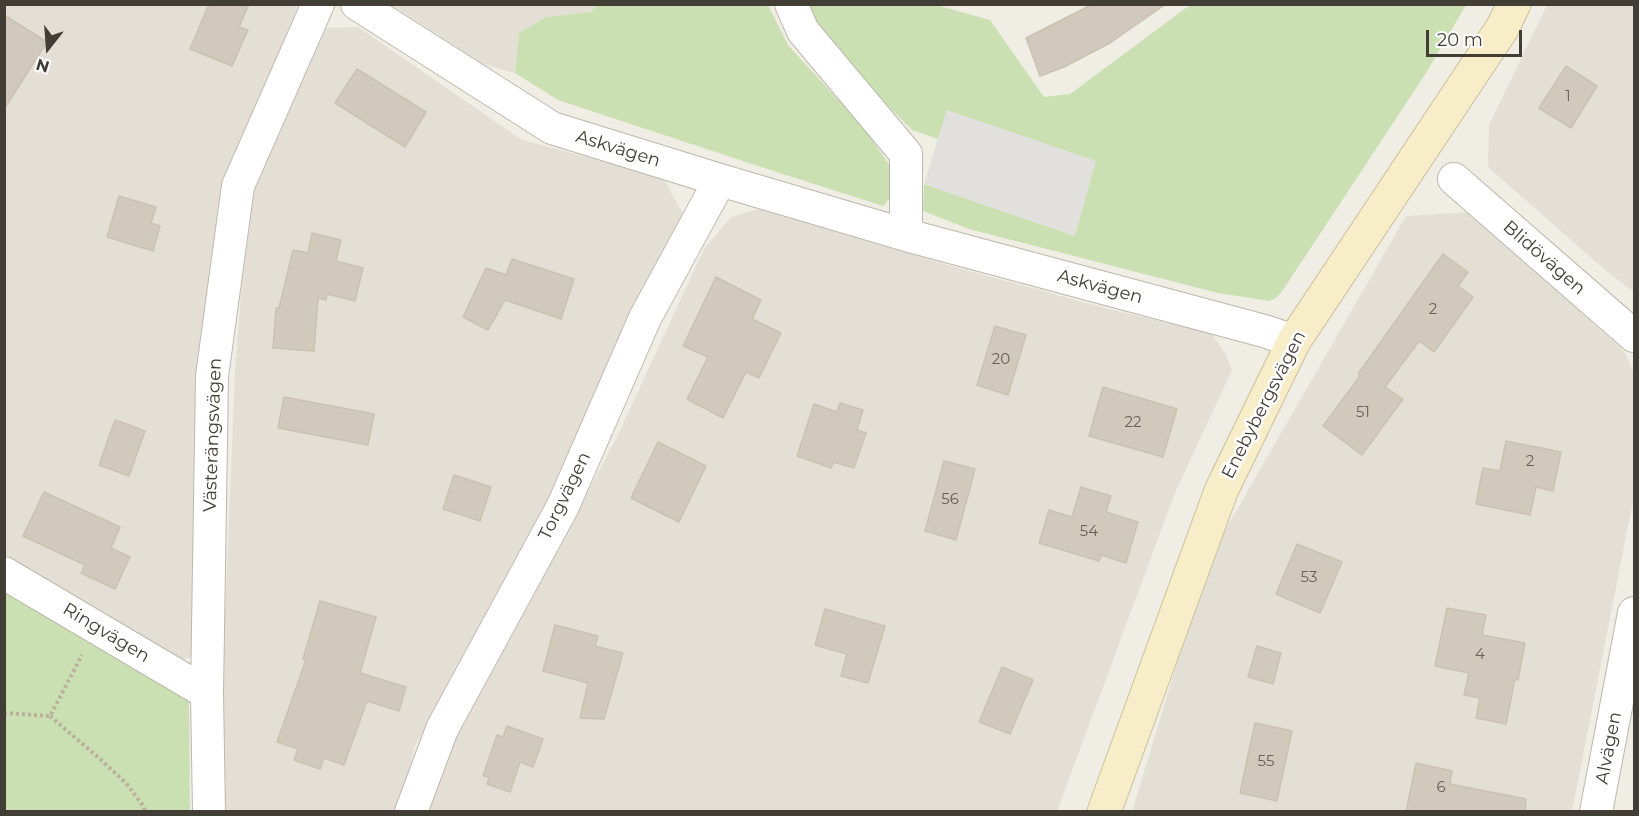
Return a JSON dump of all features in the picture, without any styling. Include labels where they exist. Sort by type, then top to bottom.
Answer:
[{"type":"main road","name":"Enebybergsvägen","points":[[1104,812],[1221,491],[1294,341],[1503,27],[1514,4]]},
{"type":"street","name":"Västerängsvägen","points":[[209,812],[207,693],[212,376],[238,186],[318,4]]},
{"type":"street","name":"Askvägen","points":[[357,4],[552,128],[906,234],[1294,341]]},
{"type":"street","points":[[790,4],[803,31],[906,154],[906,234]]},
{"type":"street","name":"Blidövägen","points":[[1454,179],[1635,336]]},
{"type":"street","name":"Torgvägen","points":[[411,812],[442,729],[563,506],[645,318],[720,180]]},
{"type":"street","name":"Ringvägen","points":[[4,573],[207,693]]},
{"type":"street","name":"Alvägen","points":[[1596,812],[1627,700],[1635,613]]},
{"type":"path","points":[[50,716],[96,628]]},
{"type":"path","points":[[4,713],[50,716],[126,783],[144,807],[144,812]]},
{"type":"shaded area","points":[[5,5],[298,5],[235,161],[196,653],[189,658],[179,660],[5,557]]},
{"type":"shaded area","points":[[392,5],[596,5],[591,12],[546,17],[519,33],[515,73],[483,64]]},
{"type":"shaded area","points":[[1547,5],[1634,5],[1634,292],[1605,270],[1488,167],[1489,125]]},
{"type":"shaded area","points":[[358,27],[522,140],[663,177],[685,218],[563,474],[414,748],[400,811],[217,812],[235,372],[248,203],[321,28]]},
{"type":"shaded area","points":[[947,110],[1096,161],[1075,236],[924,184]]},
{"type":"shaded area","points":[[759,209],[951,266],[1109,309],[1211,333],[1226,355],[1232,370],[1175,493],[1057,811],[429,812],[445,739],[540,581],[616,439],[704,249],[731,217]]},
{"type":"shaded area","points":[[1470,212],[1624,351],[1634,373],[1634,496],[1572,811],[1132,812],[1208,560],[1406,216]]},
{"type":"green space","points":[[596,5],[768,5],[788,45],[864,128],[894,172],[894,194],[883,206],[558,100],[515,73],[519,33],[546,17],[591,12]]},
{"type":"green space","points":[[807,5],[936,5],[990,20],[1044,97],[1070,94],[1190,5],[1466,5],[1426,73],[1283,290],[1276,298],[1269,301],[1218,293],[969,229],[923,211],[924,184],[1075,236],[947,111],[938,139],[912,130],[878,96],[810,18]]},
{"type":"green space","points":[[4,588],[189,700],[190,811],[5,811]]},
{"type":"building","points":[[209,4],[249,4],[239,27],[248,30],[232,66],[190,49]]},
{"type":"building","points":[[1093,4],[1166,4],[1110,43],[1064,67],[1040,76],[1026,38]]},
{"type":"building","points":[[4,15],[47,42],[4,109]]},
{"type":"building","points":[[1566,66],[1597,86],[1571,128],[1539,108]]},
{"type":"building","points":[[357,69],[426,112],[405,147],[335,103]]},
{"type":"building","points":[[119,196],[156,207],[151,223],[160,226],[153,251],[107,237]]},
{"type":"building","points":[[312,233],[341,240],[336,261],[363,268],[355,301],[327,294],[326,300],[318,298],[314,351],[273,348],[276,308],[279,308],[293,250],[308,253]]},
{"type":"building","points":[[1443,254],[1468,272],[1458,286],[1473,297],[1434,352],[1419,341],[1385,387],[1403,399],[1362,455],[1323,426]]},
{"type":"building","points":[[512,259],[574,279],[561,319],[505,300],[488,330],[463,317],[486,268],[506,275]]},
{"type":"building","points":[[716,277],[761,300],[752,319],[781,333],[759,378],[746,372],[723,418],[687,399],[708,357],[683,346]]},
{"type":"building","points":[[995,326],[1026,335],[1008,395],[977,385]]},
{"type":"building","points":[[1103,387],[1177,409],[1163,457],[1089,436]]},
{"type":"building","points":[[284,397],[374,414],[368,445],[278,428]]},
{"type":"building","points":[[840,403],[863,410],[857,430],[866,433],[854,468],[834,462],[831,468],[797,456],[814,404],[837,412]]},
{"type":"building","points":[[115,420],[145,431],[129,476],[99,465]]},
{"type":"building","points":[[1506,441],[1561,452],[1553,491],[1536,487],[1530,515],[1476,504],[1483,468],[1500,471]]},
{"type":"building","points":[[658,442],[706,466],[679,522],[631,498]]},
{"type":"building","points":[[944,461],[975,469],[956,540],[925,531]]},
{"type":"building","points":[[454,475],[491,487],[480,521],[443,509]]},
{"type":"building","points":[[1081,487],[1111,496],[1106,512],[1138,522],[1126,563],[1101,555],[1099,561],[1039,543],[1049,510],[1072,517]]},
{"type":"building","points":[[44,492],[120,527],[111,548],[130,557],[115,589],[81,573],[85,565],[23,536]]},
{"type":"building","points":[[1297,544],[1342,562],[1320,613],[1276,594]]},
{"type":"building","points":[[320,601],[376,617],[360,673],[406,687],[399,711],[367,701],[344,765],[324,758],[320,769],[294,760],[298,749],[277,742],[306,660],[303,659]]},
{"type":"building","points":[[1447,608],[1486,615],[1482,635],[1525,643],[1506,724],[1476,718],[1480,698],[1464,695],[1469,673],[1435,666]]},
{"type":"building","points":[[825,609],[885,626],[868,683],[841,676],[847,654],[815,645]]},
{"type":"building","points":[[555,625],[598,636],[595,646],[623,653],[604,719],[580,718],[588,683],[543,671]]},
{"type":"building","points":[[1257,646],[1281,653],[1273,684],[1248,677]]},
{"type":"building","points":[[1002,667],[1033,680],[1010,734],[979,722]]},
{"type":"building","points":[[1255,723],[1292,731],[1277,801],[1240,793]]},
{"type":"building","points":[[507,726],[543,739],[533,767],[520,762],[510,792],[487,784],[489,777],[483,776],[497,735],[503,737]]},
{"type":"building","points":[[1416,763],[1452,771],[1450,784],[1526,799],[1525,812],[1406,812]]}]
